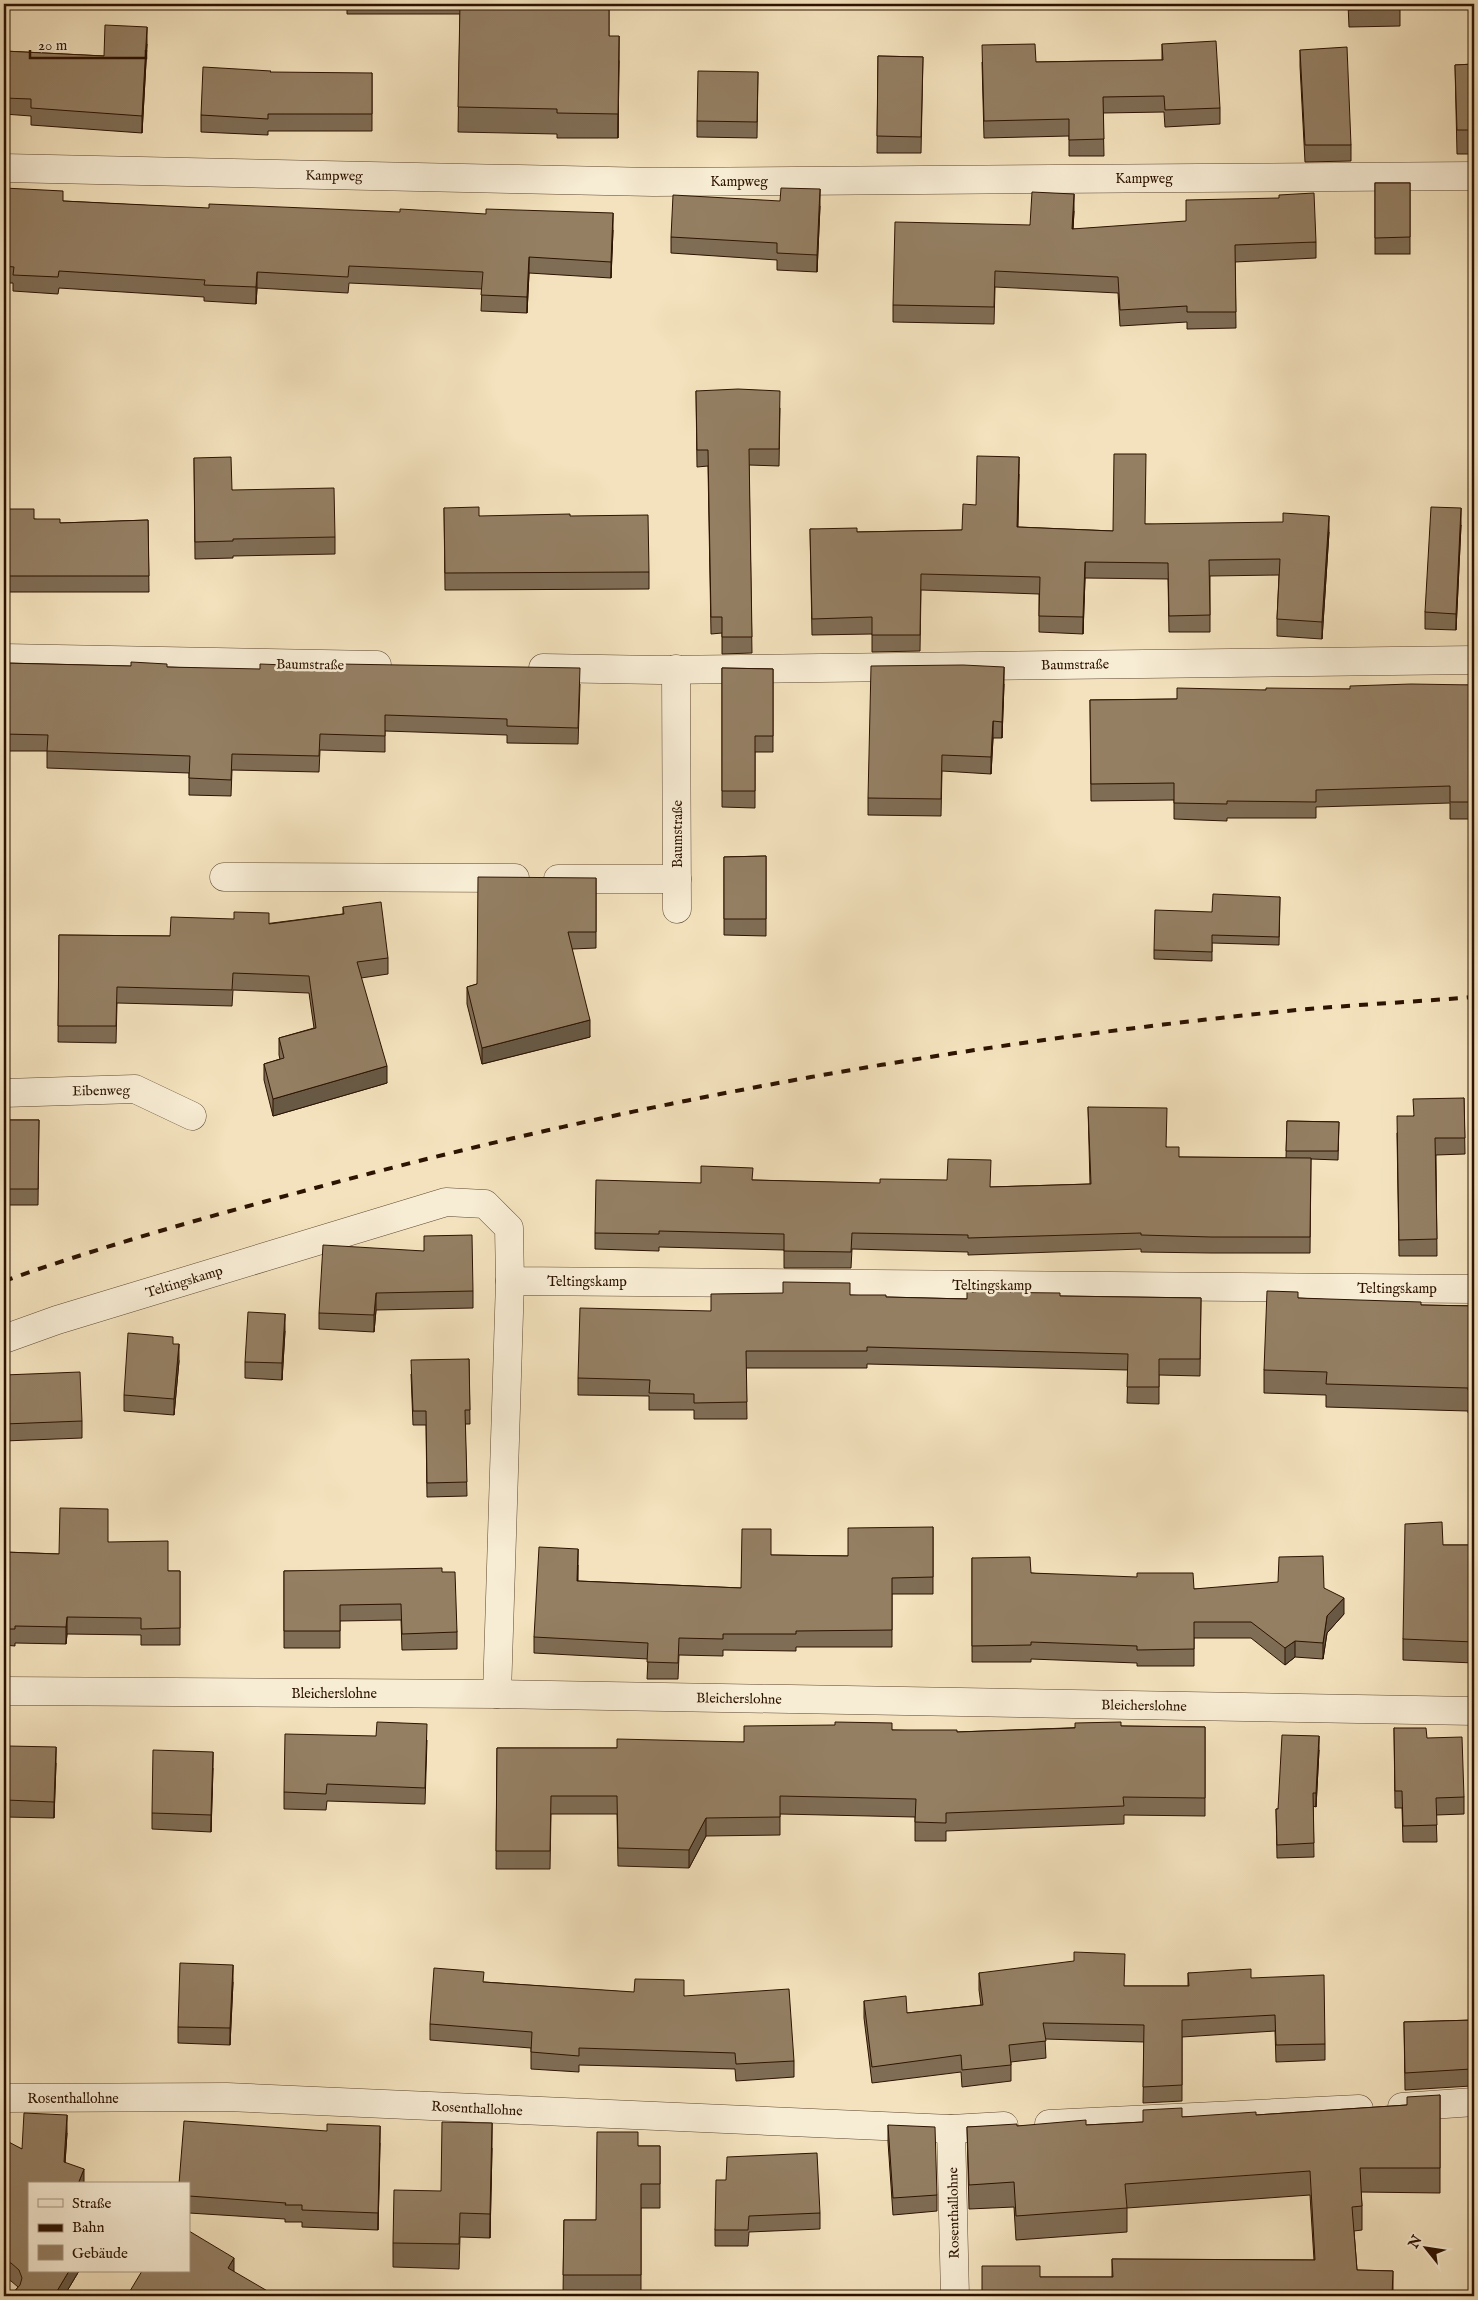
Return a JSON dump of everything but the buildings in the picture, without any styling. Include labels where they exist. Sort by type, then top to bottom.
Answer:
[{"type":"street","name":"Kampweg","points":[[4,168],[652,182],[1474,176]]},
{"type":"street","name":"Baumstraße","points":[[4,658],[401,665]]},
{"type":"street","name":"Baumstraße","points":[[520,667],[676,669],[1474,660]]},
{"type":"street","name":"Baumstraße","points":[[676,669],[677,909]]},
{"type":"street","name":"Baumstraße","points":[[224,877],[677,879]]},
{"type":"street","name":"Eibenweg","points":[[4,1093],[135,1089],[192,1116]]},
{"type":"street","name":"Teltingskamp","points":[[4,1339],[57,1320],[446,1202],[485,1204],[509,1228],[510,1281],[497,1694]]},
{"type":"street","name":"Teltingskamp","points":[[510,1281],[1474,1289]]},
{"type":"street","name":"Bleicherslohne","points":[[4,1691],[497,1694],[1474,1711]]},
{"type":"street","name":"Rosenthallohne","points":[[4,2098],[227,2097],[951,2129],[1474,2102]]},
{"type":"street","name":"Rosenthallohne","points":[[951,2129],[955,2296]]},
{"type":"railway","points":[[4,1281],[81,1255],[236,1209],[315,1188],[435,1157],[675,1103],[918,1059],[1041,1040],[1286,1011],[1474,997]]}]
